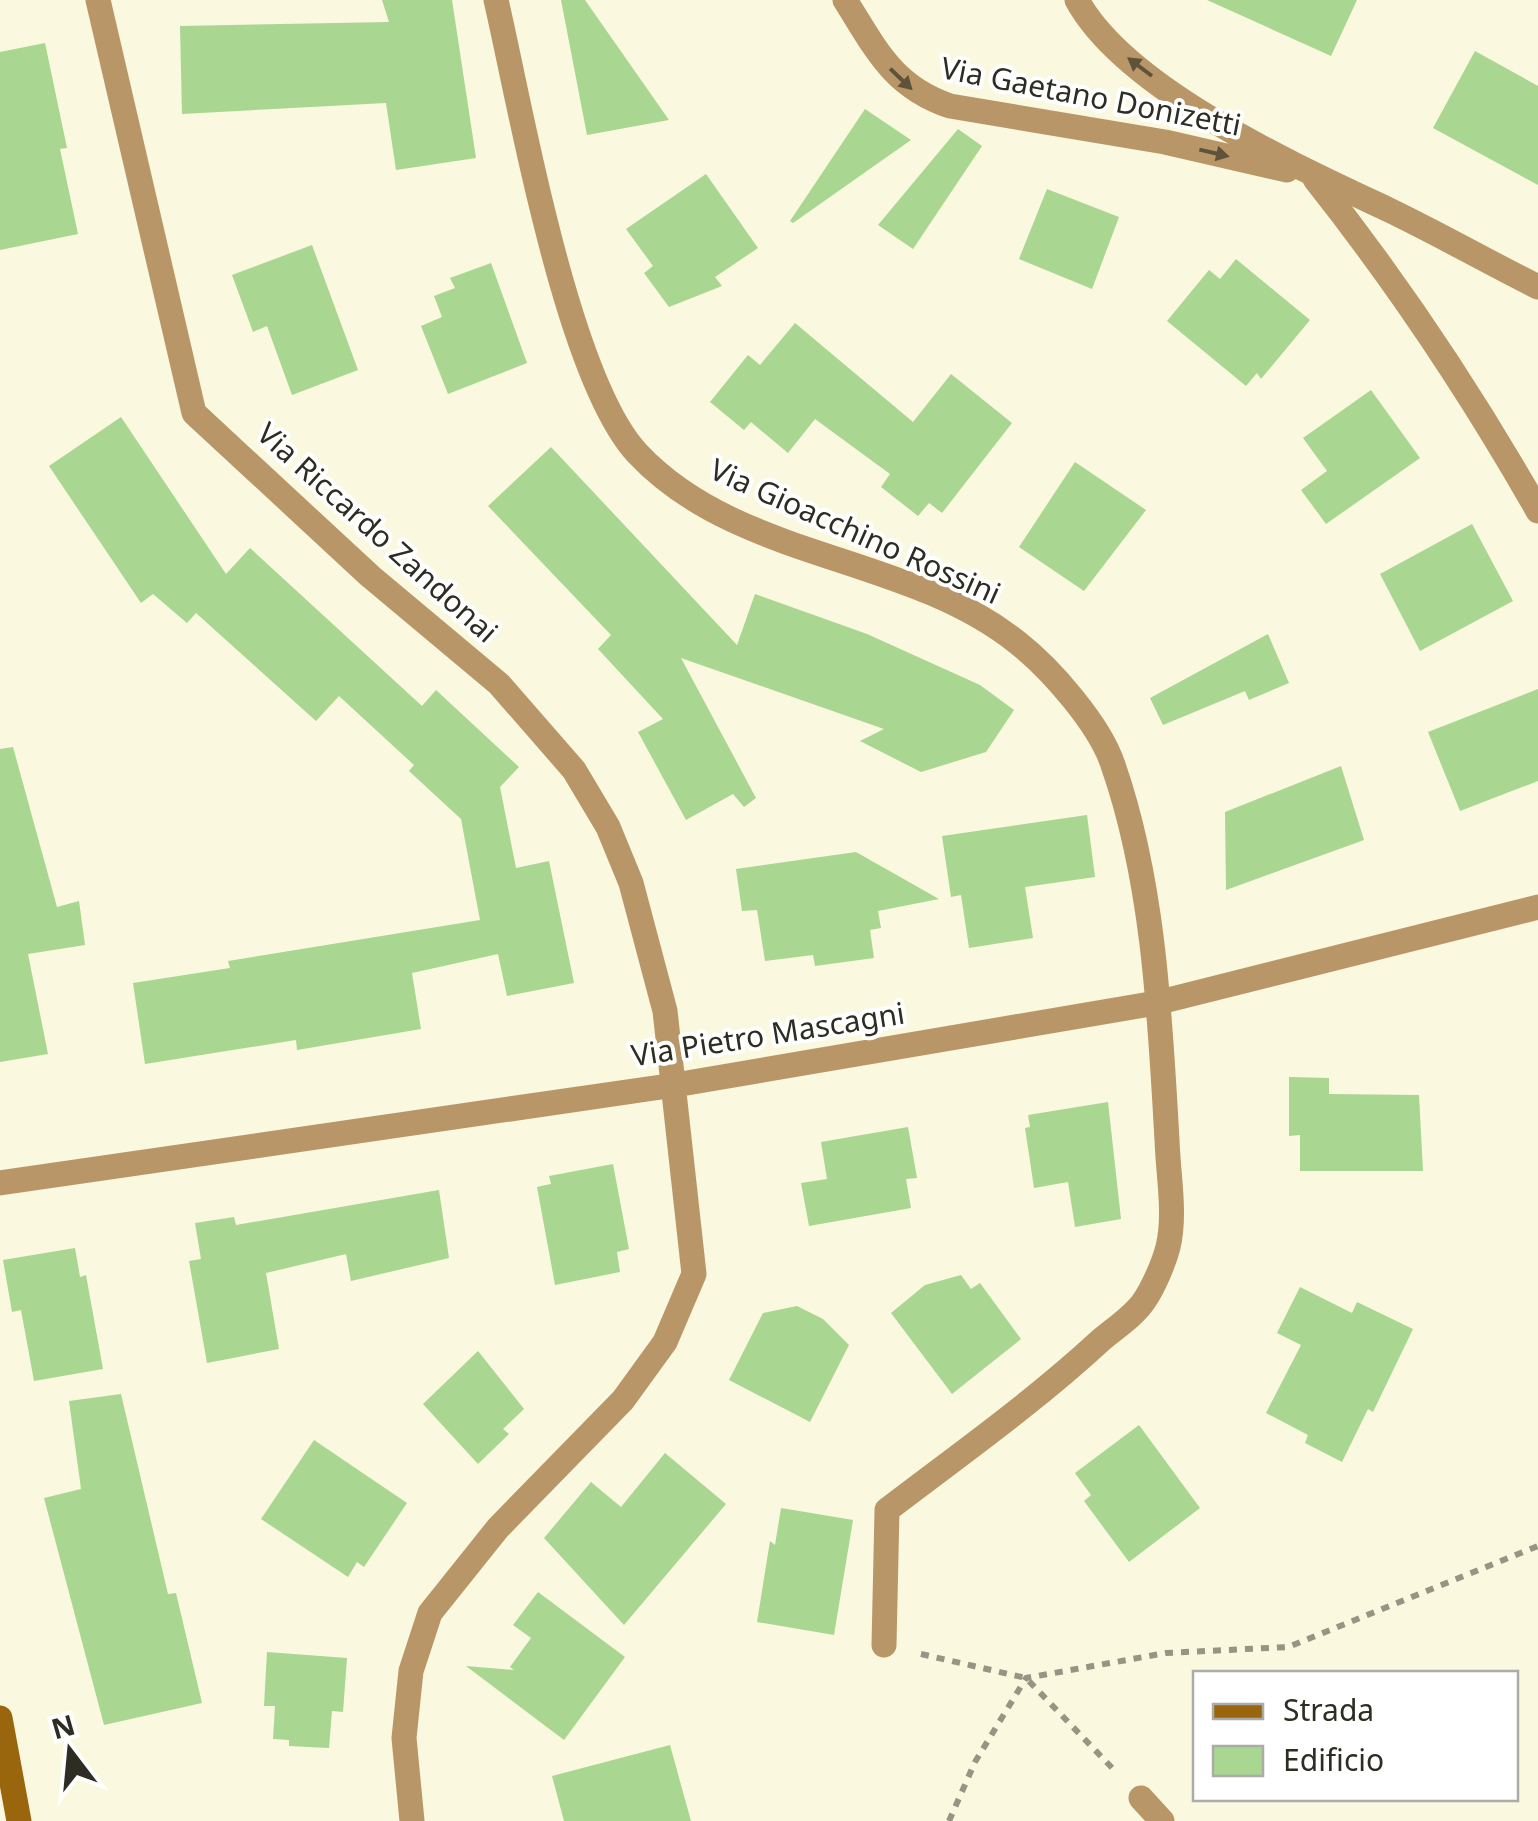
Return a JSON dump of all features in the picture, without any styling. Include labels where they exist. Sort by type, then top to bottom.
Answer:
[{"type":"street","name":"Via Riccardo Zandonai","points":[[98,0],[194,413],[370,576],[499,684],[574,770],[608,827],[632,884],[664,1010],[694,1274],[664,1342],[624,1400],[498,1528],[430,1614],[411,1671],[404,1738],[412,1821]]},
{"type":"street","name":"Via Gioacchino Rossini","points":[[496,0],[536,173],[583,345],[608,407],[634,450],[668,482],[717,514],[960,607],[1015,640],[1056,678],[1112,760],[1142,888],[1156,1003],[1170,1205],[1168,1248],[1144,1302],[1070,1370],[888,1510],[884,1645]]},
{"type":"street","name":"Via Gaetano Donizetti","points":[[845,0],[895,76],[920,96],[950,106],[1165,142],[1312,175]]},
{"type":"street","points":[[1077,0],[1120,52],[1182,99],[1312,175],[1538,288]]},
{"type":"street","points":[[1312,175],[1413,306],[1472,394],[1538,510]]},
{"type":"street","name":"Via Pietro Mascagni","points":[[0,1183],[675,1085],[1156,1003],[1538,907]]},
{"type":"street","points":[[0,1718],[20,1821]]},
{"type":"street","points":[[1141,1798],[1162,1821]]},
{"type":"path","points":[[884,1645],[1026,1678],[1166,1653],[1288,1647],[1538,1546]]},
{"type":"path","points":[[1026,1678],[1141,1798]]},
{"type":"path","points":[[949,1821],[975,1762],[1026,1678]]},
{"type":"building","points":[[382,0],[452,0],[476,158],[396,170],[386,103],[182,114],[180,26],[389,22]]},
{"type":"building","points":[[561,0],[585,0],[669,120],[587,135]]},
{"type":"building","points":[[1207,0],[1357,0],[1331,56]]},
{"type":"building","points":[[45,43],[67,148],[60,149],[78,234],[0,250],[0,52]]},
{"type":"building","points":[[1475,51],[1538,86],[1538,185],[1433,128]]},
{"type":"building","points":[[865,109],[911,140],[793,223],[790,221]]},
{"type":"building","points":[[958,129],[982,146],[913,249],[878,225]]},
{"type":"building","points":[[706,174],[758,248],[715,277],[722,286],[669,307],[644,273],[653,266],[626,229]]},
{"type":"building","points":[[1047,189],[1119,217],[1092,289],[1019,259]]},
{"type":"building","points":[[312,245],[358,370],[292,395],[267,326],[253,332],[232,275]]},
{"type":"building","points":[[1236,259],[1310,320],[1261,379],[1257,373],[1246,386],[1167,321],[1209,270],[1220,279]]},
{"type":"building","points":[[491,263],[527,363],[448,394],[421,326],[442,317],[434,296],[455,288],[450,278]]},
{"type":"building","points":[[795,323],[913,422],[951,374],[1012,423],[942,513],[929,503],[918,516],[881,487],[890,474],[815,419],[788,453],[751,422],[744,430],[710,402],[748,355],[760,365]]},
{"type":"building","points":[[1371,390],[1420,458],[1326,524],[1301,490],[1327,471],[1303,438]]},
{"type":"building","points":[[121,417],[226,574],[250,548],[422,706],[436,690],[519,767],[500,787],[516,868],[549,861],[574,983],[507,996],[498,954],[412,973],[421,1029],[297,1050],[296,1040],[145,1064],[133,983],[230,968],[228,961],[480,920],[461,819],[409,771],[414,765],[339,696],[316,721],[196,613],[187,623],[153,594],[141,603],[49,466]]},
{"type":"building","points":[[551,447],[737,645],[755,594],[867,634],[980,685],[1014,710],[986,752],[921,772],[860,741],[884,729],[681,658],[756,798],[744,807],[733,794],[686,820],[638,732],[663,719],[598,649],[611,635],[488,506]]},
{"type":"building","points":[[1075,462],[1146,510],[1084,591],[1019,547]]},
{"type":"building","points":[[1472,524],[1513,601],[1420,651],[1380,574]]},
{"type":"building","points":[[1268,634],[1289,683],[1249,700],[1245,691],[1163,725],[1150,698]]},
{"type":"building","points":[[1538,689],[1538,781],[1460,811],[1428,732]]},
{"type":"building","points":[[13,747],[57,907],[79,901],[85,945],[28,954],[48,1054],[0,1062],[0,749]]},
{"type":"building","points":[[1341,766],[1364,840],[1226,890],[1225,812]]},
{"type":"building","points":[[1087,815],[1095,877],[1025,887],[1033,938],[969,948],[961,895],[951,897],[942,836]]},
{"type":"building","points":[[856,852],[939,899],[878,911],[881,928],[870,930],[874,958],[815,966],[813,955],[765,961],[757,910],[742,911],[736,869]]},
{"type":"building","points":[[1289,1077],[1329,1078],[1329,1094],[1419,1095],[1423,1171],[1300,1171],[1300,1135],[1289,1136]]},
{"type":"building","points":[[1108,1102],[1121,1219],[1075,1227],[1068,1182],[1034,1188],[1025,1128],[1030,1127],[1028,1115]]},
{"type":"building","points":[[908,1127],[917,1178],[906,1179],[911,1208],[809,1226],[801,1183],[827,1179],[821,1142]]},
{"type":"building","points":[[613,1164],[629,1249],[617,1252],[620,1272],[555,1285],[537,1187],[551,1184],[549,1176]]},
{"type":"building","points":[[439,1190],[449,1258],[351,1281],[346,1254],[266,1273],[279,1349],[207,1363],[189,1261],[201,1259],[195,1223],[234,1217],[236,1225]]},
{"type":"building","points":[[75,1248],[80,1277],[86,1275],[103,1369],[34,1381],[21,1310],[12,1312],[3,1260]]},
{"type":"building","points":[[961,1275],[971,1289],[980,1283],[1021,1339],[952,1394],[891,1313],[925,1285]]},
{"type":"building","points":[[1300,1287],[1352,1313],[1357,1302],[1413,1329],[1373,1412],[1368,1409],[1342,1462],[1305,1443],[1308,1435],[1266,1413],[1301,1345],[1277,1333]]},
{"type":"building","points":[[797,1306],[823,1319],[849,1345],[810,1422],[729,1380],[763,1313]]},
{"type":"building","points":[[478,1351],[524,1409],[503,1429],[509,1434],[478,1464],[423,1404]]},
{"type":"building","points":[[121,1394],[168,1594],[176,1593],[202,1703],[104,1725],[44,1498],[81,1489],[69,1401]]},
{"type":"building","points":[[1139,1425],[1200,1508],[1129,1562],[1084,1501],[1091,1495],[1075,1473]]},
{"type":"building","points":[[314,1440],[407,1503],[364,1567],[357,1562],[348,1577],[261,1519]]},
{"type":"building","points":[[665,1453],[726,1504],[624,1625],[544,1538],[591,1482],[621,1507]]},
{"type":"building","points":[[781,1508],[853,1520],[834,1635],[757,1622],[770,1541],[775,1545]]},
{"type":"building","points":[[538,1592],[625,1657],[564,1740],[466,1666],[514,1670],[510,1667],[531,1638],[513,1625]]},
{"type":"building","points":[[267,1652],[347,1658],[343,1712],[332,1711],[329,1748],[289,1746],[289,1740],[273,1739],[275,1706],[264,1706]]},
{"type":"building","points":[[670,1745],[691,1821],[564,1821],[552,1776]]}]
